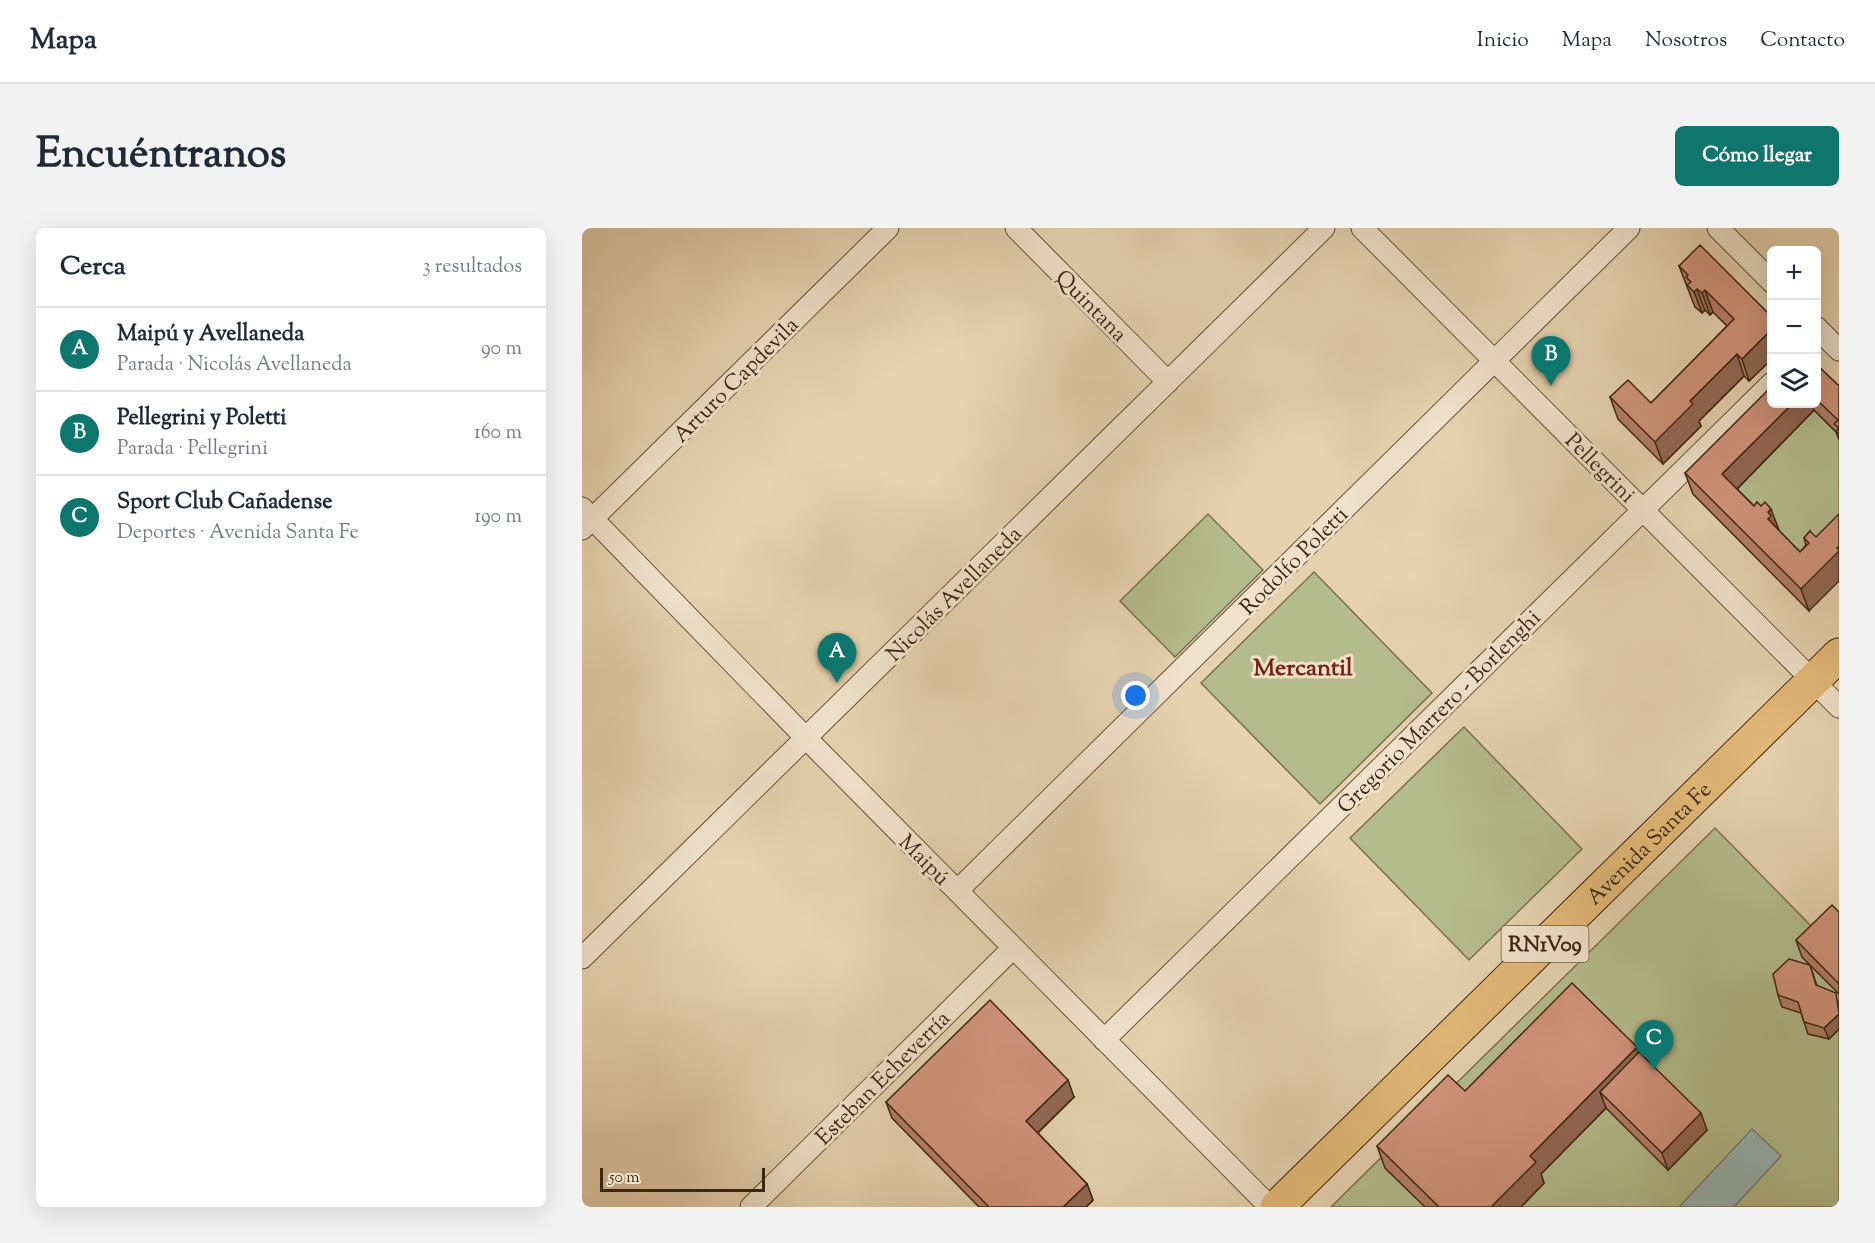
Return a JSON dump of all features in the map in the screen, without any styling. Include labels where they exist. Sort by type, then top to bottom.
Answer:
[{"type":"main road","name":"Avenida Santa Fe","points":[[1277,1207],[1839,655]]},
{"type":"street","name":"Arturo Capdevila","points":[[586,519],[888,228]]},
{"type":"street","name":"Quintana","points":[[1016,228],[1168,382]]},
{"type":"street","name":"Nicolás Avellaneda","points":[[582,958],[1324,228]]},
{"type":"street","name":"Pellegrini","points":[[1362,228],[1839,707]]},
{"type":"street","name":"Rodolfo Poletti","points":[[957,891],[1629,228]]},
{"type":"street","points":[[1718,228],[1767,277]]},
{"type":"street","points":[[1821,335],[1839,350]]},
{"type":"street","name":"Gregorio Marrero - Borlenghi","points":[[1104,1040],[1767,388]]},
{"type":"street","name":"Maipú","points":[[586,519],[1270,1207]]},
{"type":"street","name":"Esteban Echeverría","points":[[751,1207],[1013,948]]},
{"type":"green space","points":[[1814,410],[1839,435],[1839,543],[1817,565],[1730,496]]},
{"type":"green space","points":[[1208,514],[1263,570],[1175,657],[1120,601]]},
{"type":"green space","points":[[1314,572],[1432,693],[1320,804],[1201,683]]},
{"type":"green space","points":[[1464,727],[1582,849],[1469,960],[1350,838]]},
{"type":"green space","points":[[1715,828],[1817,932],[1839,922],[1839,1207],[1331,1207]]},
{"type":"water","points":[[1752,1129],[1781,1156],[1734,1207],[1679,1207]]},
{"type":"building","points":[[1700,245],[1767,312],[1767,334],[1742,359],[1737,354],[1690,401],[1693,404],[1655,442],[1610,397],[1628,380],[1651,403],[1734,319],[1705,290],[1702,293],[1697,289],[1694,292],[1687,285],[1691,282],[1686,277],[1688,275],[1679,266]]},
{"type":"building","points":[[1821,369],[1839,386],[1839,428],[1834,424],[1838,420],[1821,404]]},
{"type":"building","points":[[1767,391],[1767,408],[1788,408],[1722,474],[1754,506],[1757,502],[1761,506],[1765,502],[1771,509],[1768,512],[1771,516],[1768,519],[1800,552],[1809,543],[1804,538],[1810,531],[1816,537],[1839,514],[1839,546],[1837,548],[1839,551],[1801,589],[1685,473]]},
{"type":"building","points":[[1832,905],[1839,912],[1839,984],[1796,940]]},
{"type":"building","points":[[1789,959],[1810,965],[1816,985],[1836,993],[1839,1014],[1824,1028],[1804,1022],[1798,1002],[1778,995],[1773,974]]},
{"type":"building","points":[[1572,983],[1637,1047],[1530,1156],[1536,1162],[1491,1207],[1439,1207],[1377,1146],[1448,1075],[1465,1091]]},
{"type":"building","points":[[990,1000],[1068,1080],[1026,1121],[1087,1184],[1063,1207],[989,1207],[886,1102]]},
{"type":"building","points":[[1639,1052],[1701,1113],[1662,1153],[1600,1092]]},
{"type":"place","name":"Pellegrini y Poletti","points":[[1551,386]]},
{"type":"place","name":"Maipú y Avellaneda","points":[[837,683]]},
{"type":"place","name":"Sport Club Cañadense","points":[[1654,1070]]},
{"type":"district","name":"Mercantil","points":[[1303,667]]}]
